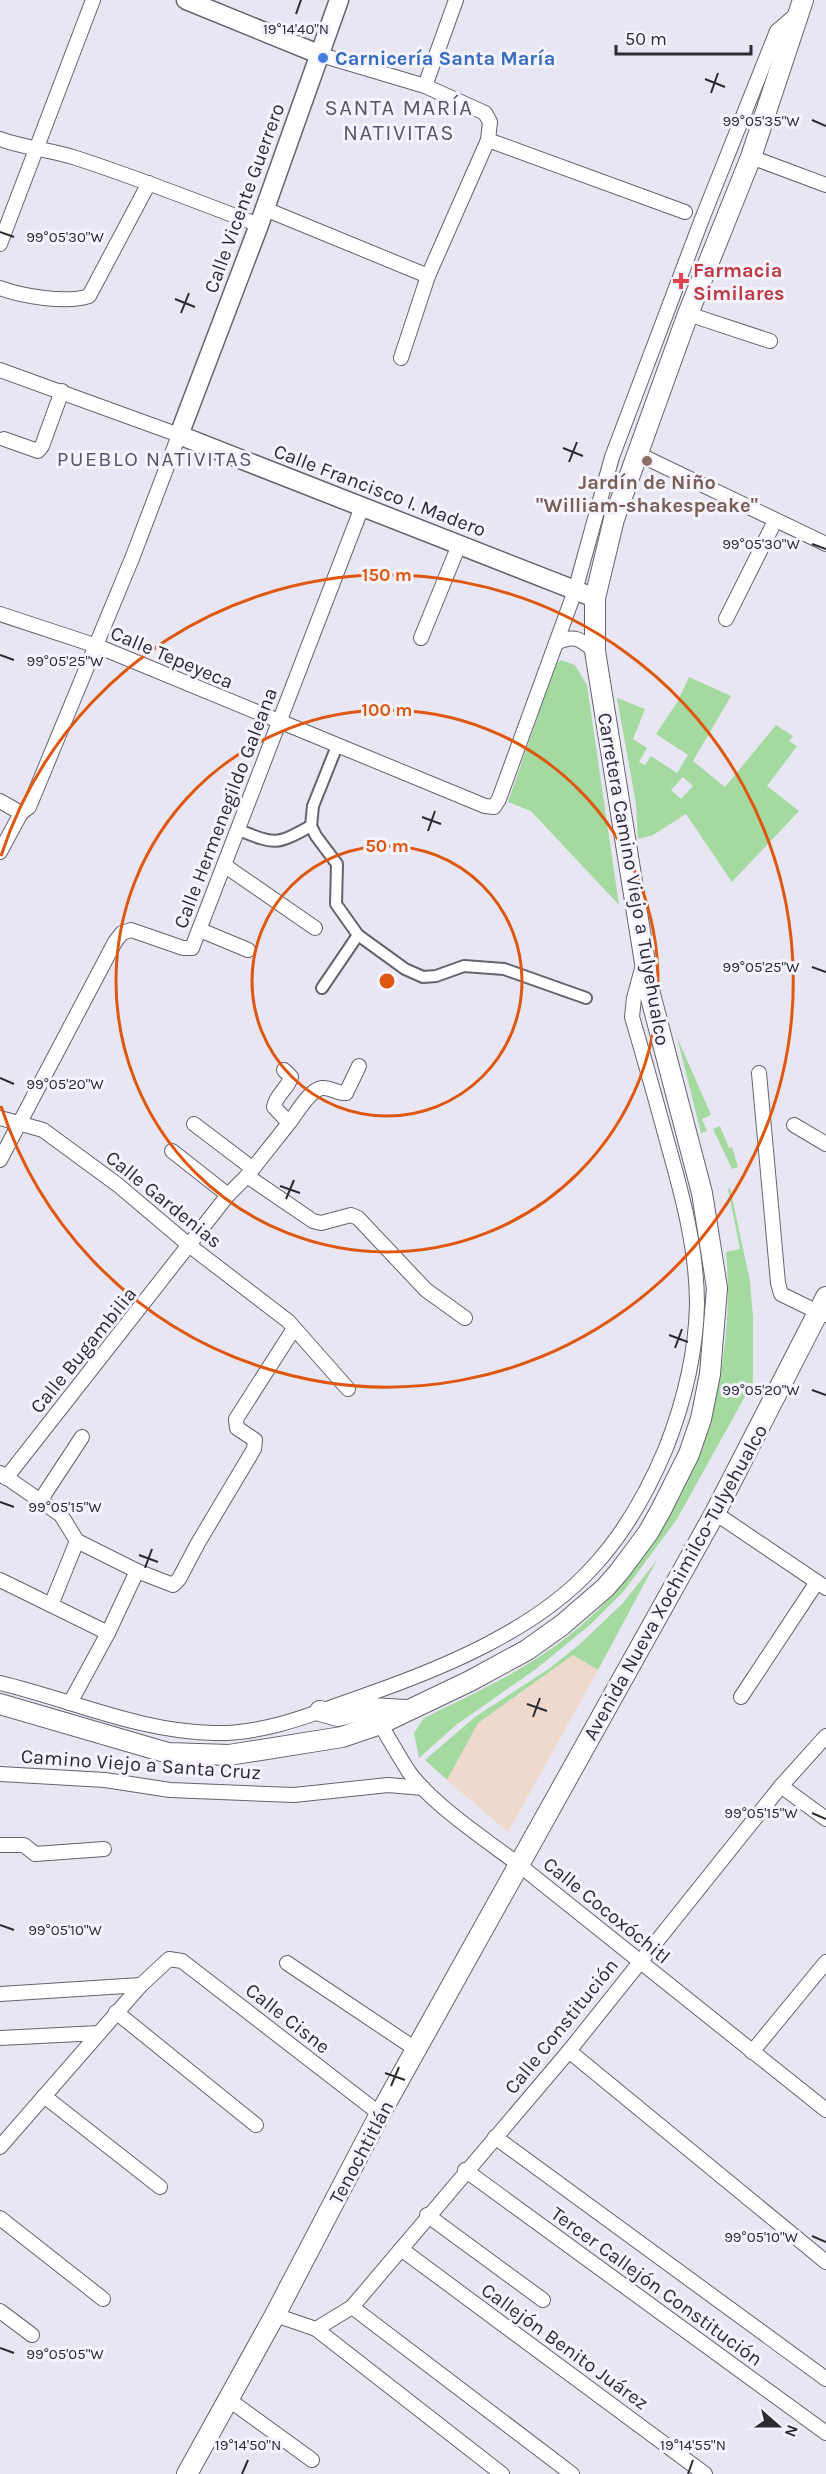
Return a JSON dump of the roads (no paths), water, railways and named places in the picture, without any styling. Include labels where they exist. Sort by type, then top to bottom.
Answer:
[{"type":"main road","name":"Carretera Camino Viejo a Tulyehualco","points":[[0,1704],[168,1753],[229,1755],[261,1751],[342,1737],[380,1724],[470,1681],[527,1650],[562,1625],[605,1588],[634,1553],[662,1510],[689,1454],[701,1419],[710,1374],[717,1288],[702,1193],[658,1029],[644,961],[595,651],[595,598],[614,519],[636,453],[688,314],[751,157],[800,7]]},
{"type":"main road","name":"Avenida Nueva Xochimilco-Tulyehualco","points":[[518,1864],[716,1513],[823,1308]]},
{"type":"main road","points":[[320,1711],[338,1716],[372,1708],[409,1710]]},
{"type":"main road","name":"Tenochtitlán","points":[[187,2474],[275,2314],[380,2114],[518,1864]]},
{"type":"street","points":[[0,244],[3,229],[93,0]]},
{"type":"street","points":[[186,0],[321,55],[424,86],[485,113],[490,122],[488,140],[428,276],[401,358]]},
{"type":"street","name":"Calle Vicente Guerrero","points":[[0,852],[25,810],[97,646],[262,217],[339,0]]},
{"type":"street","points":[[424,86],[456,0]]},
{"type":"street","points":[[556,643],[575,591],[612,457],[702,219],[777,31],[800,7]]},
{"type":"street","points":[[0,139],[22,147],[73,157],[262,217],[428,276]]},
{"type":"street","points":[[488,140],[685,212]]},
{"type":"street","points":[[751,157],[826,185]]},
{"type":"street","points":[[0,288],[37,297],[80,299],[88,296],[149,183]]},
{"type":"street","points":[[702,219],[723,226]]},
{"type":"street","points":[[688,314],[770,341]]},
{"type":"street","name":"Calle Francisco I. Madero","points":[[0,370],[178,435],[595,598]]},
{"type":"street","points":[[4,439],[38,451],[42,446],[62,391]]},
{"type":"street","points":[[636,453],[826,544]]},
{"type":"street","name":"Calle Hermenegildo Galeana","points":[[0,1160],[115,942],[122,933],[131,930],[188,949],[192,948],[362,507]]},
{"type":"street","points":[[726,619],[776,521]]},
{"type":"street","points":[[421,638],[459,545]]},
{"type":"street","name":"Calle Tepeyeca","points":[[0,614],[97,646],[280,723],[485,806],[494,807],[499,799],[556,643]]},
{"type":"street","points":[[556,643],[567,637],[580,639],[595,651]]},
{"type":"street","points":[[337,746],[313,806],[311,826],[337,864],[336,904],[358,935],[405,969],[423,977],[436,976],[464,966],[504,969],[586,998]]},
{"type":"street","points":[[0,801],[25,810]]},
{"type":"street","points":[[239,830],[269,842],[284,841],[311,826]]},
{"type":"street","points":[[224,866],[315,928]]},
{"type":"street","points":[[200,930],[248,950]]},
{"type":"street","points":[[322,988],[358,935]]},
{"type":"street","points":[[0,1683],[152,1727],[217,1733],[276,1727],[417,1677],[491,1643],[558,1599],[591,1570],[620,1534],[657,1469],[680,1413],[693,1354],[697,1304],[693,1251],[679,1185],[632,1017],[634,998],[644,961]]},
{"type":"street","name":"Calle Bugambilia","points":[[3,1475],[190,1246],[228,1195],[250,1172],[315,1091],[323,1088],[341,1094],[346,1093],[359,1066]]},
{"type":"street","points":[[284,1070],[291,1077],[290,1082],[275,1099],[274,1107],[289,1123]]},
{"type":"street","points":[[759,1073],[777,1283],[781,1294],[823,1308]]},
{"type":"street","name":"Calle Gardenias","points":[[0,1118],[43,1130],[118,1185],[190,1246],[288,1322],[348,1389]]},
{"type":"street","points":[[195,1124],[250,1172],[313,1221],[321,1223],[351,1215],[358,1218],[426,1290],[465,1318]]},
{"type":"street","points":[[794,1125],[826,1144]]},
{"type":"street","points":[[172,1151],[228,1195]]},
{"type":"street","points":[[3,1475],[61,1515],[77,1541],[137,1571],[172,1584],[179,1579],[254,1449],[255,1440],[237,1428],[236,1419],[293,1330]]},
{"type":"street","points":[[40,1501],[82,1437]]},
{"type":"street","points":[[716,1513],[821,1585],[741,1697]]},
{"type":"street","points":[[51,1605],[77,1541]]},
{"type":"street","points":[[70,1703],[108,1634],[137,1571]]},
{"type":"street","points":[[0,1580],[108,1634]]},
{"type":"street","name":"Calle Cocoxóchitl","points":[[380,1724],[410,1772],[423,1788],[826,2110]]},
{"type":"street","name":"Calle Constitución","points":[[316,2329],[351,2307],[401,2249],[427,2215],[569,2050],[781,1786],[826,1736]]},
{"type":"street","name":"Camino Viejo a Santa Cruz","points":[[0,1774],[105,1780],[170,1790],[294,1795],[388,1785],[423,1788]]},
{"type":"street","points":[[781,1786],[826,1820]]},
{"type":"street","points":[[0,1845],[24,1845],[35,1854],[104,1849]]},
{"type":"street","name":"Calle Cisne","points":[[141,1985],[169,1959],[182,1961],[380,2114]]},
{"type":"street","points":[[752,2052],[826,1962]]},
{"type":"street","points":[[287,1963],[417,2050]]},
{"type":"street","points":[[0,1994],[141,1985]]},
{"type":"street","points":[[1,2143],[141,1985]]},
{"type":"street","points":[[116,2012],[256,2125]]},
{"type":"street","points":[[0,2037],[99,2033]]},
{"type":"street","points":[[569,2050],[826,2262]]},
{"type":"street","points":[[44,2097],[159,2187]]},
{"type":"street","points":[[495,2137],[826,2379]]},
{"type":"street","name":"Tercer Callejón Constitución","points":[[465,2170],[826,2433]]},
{"type":"street","points":[[427,2215],[543,2300]]},
{"type":"street","points":[[0,2218],[103,2299]]},
{"type":"street","name":"Callejón Benito Juárez","points":[[401,2249],[705,2474]]},
{"type":"street","points":[[351,2307],[573,2474]]},
{"type":"street","points":[[0,2311],[32,2335]]},
{"type":"street","points":[[275,2314],[316,2329],[502,2474]]},
{"type":"street","points":[[228,2399],[312,2460]]},
{"type":"place","name":"Carnicería Santa María","points":[[323,58]]},
{"type":"place","name":"Farmacia Similares","points":[[681,281]]},
{"type":"place","name":"Jardín de Niño \"William-shakespeake\"","points":[[647,461]]},
{"type":"district","name":"SANTA MARÍA NATIVITAS","points":[[399,120]]},
{"type":"district","name":"PUEBLO NATIVITAS","points":[[155,459]]}]
